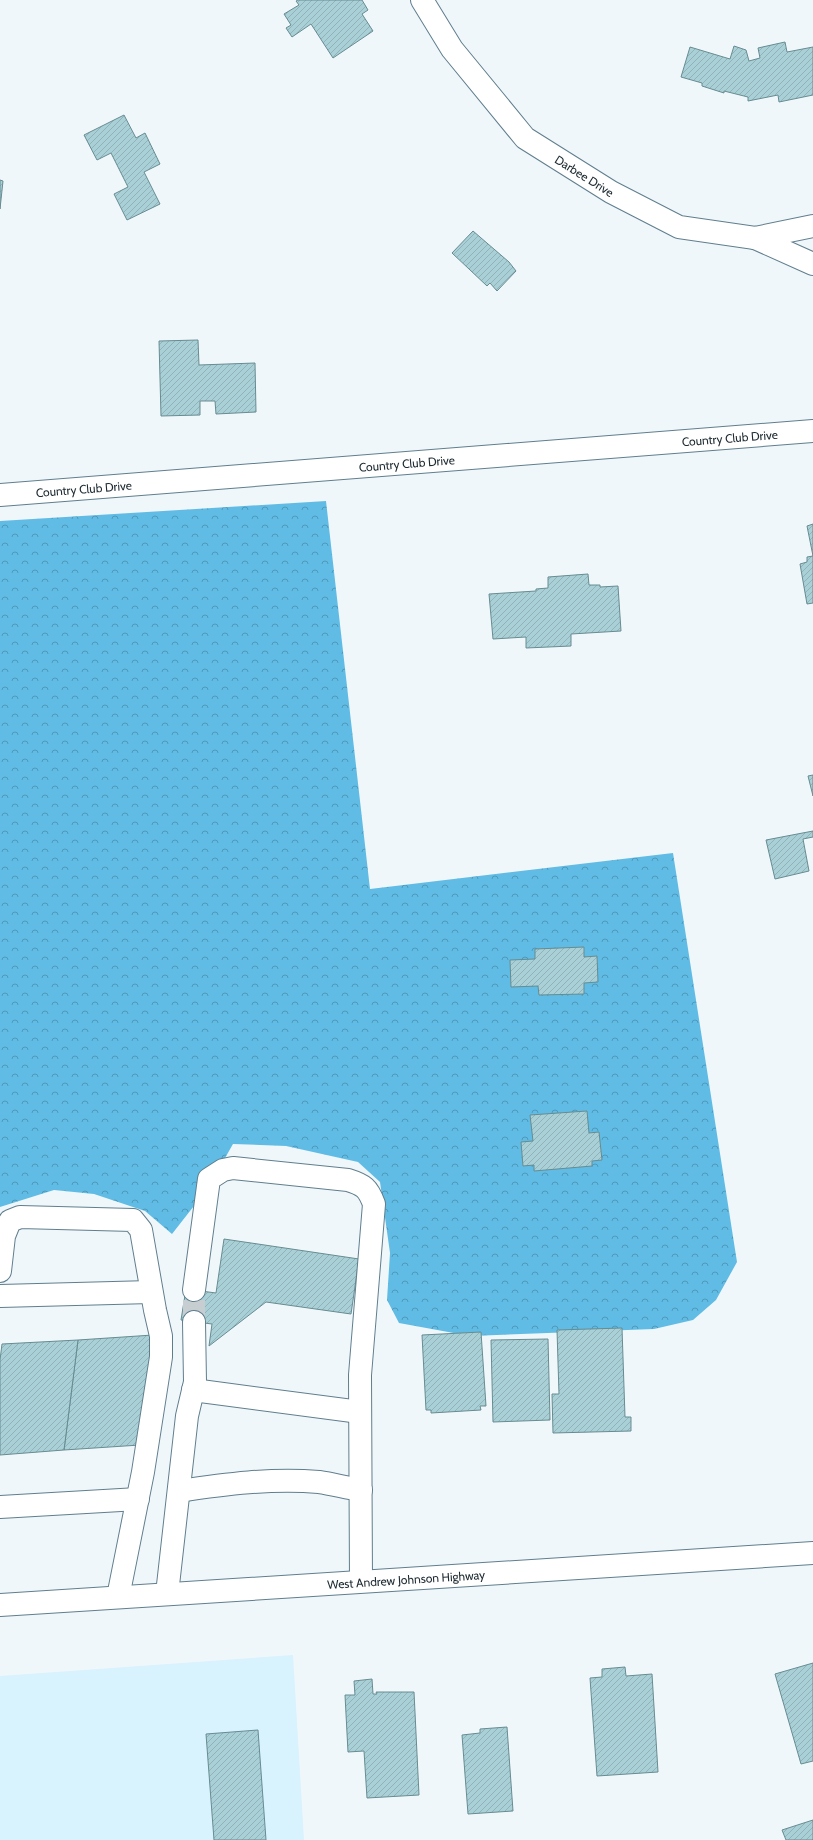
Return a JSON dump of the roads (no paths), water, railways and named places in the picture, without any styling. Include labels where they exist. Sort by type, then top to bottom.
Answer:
[{"type":"street","name":"Darbee Drive","points":[[422,0],[452,49],[525,138],[611,192],[679,227],[755,238],[813,226]]},
{"type":"street","points":[[755,238],[813,264]]},
{"type":"street","name":"Country Club Drive","points":[[0,495],[813,431]]},
{"type":"street","points":[[194,1290],[209,1179],[223,1170],[233,1168],[348,1180],[362,1184],[369,1192],[374,1204],[360,1374],[362,1581]]},
{"type":"street","points":[[0,1271],[4,1236],[10,1221],[20,1217],[133,1220],[141,1230],[161,1336],[161,1357],[138,1499],[118,1597]]},
{"type":"street","points":[[0,1296],[152,1292]]},
{"type":"street","points":[[167,1594],[187,1416],[195,1382],[194,1322]]},
{"type":"street","points":[[193,1390],[360,1412]]},
{"type":"street","points":[[179,1491],[236,1484],[280,1481],[320,1482],[361,1490]]},
{"type":"street","points":[[0,1507],[138,1499]]},
{"type":"street","name":"West Andrew Johnson Highway","points":[[0,1605],[813,1552]]},
{"type":"tunnel","points":[[194,1290],[194,1322]]}]
